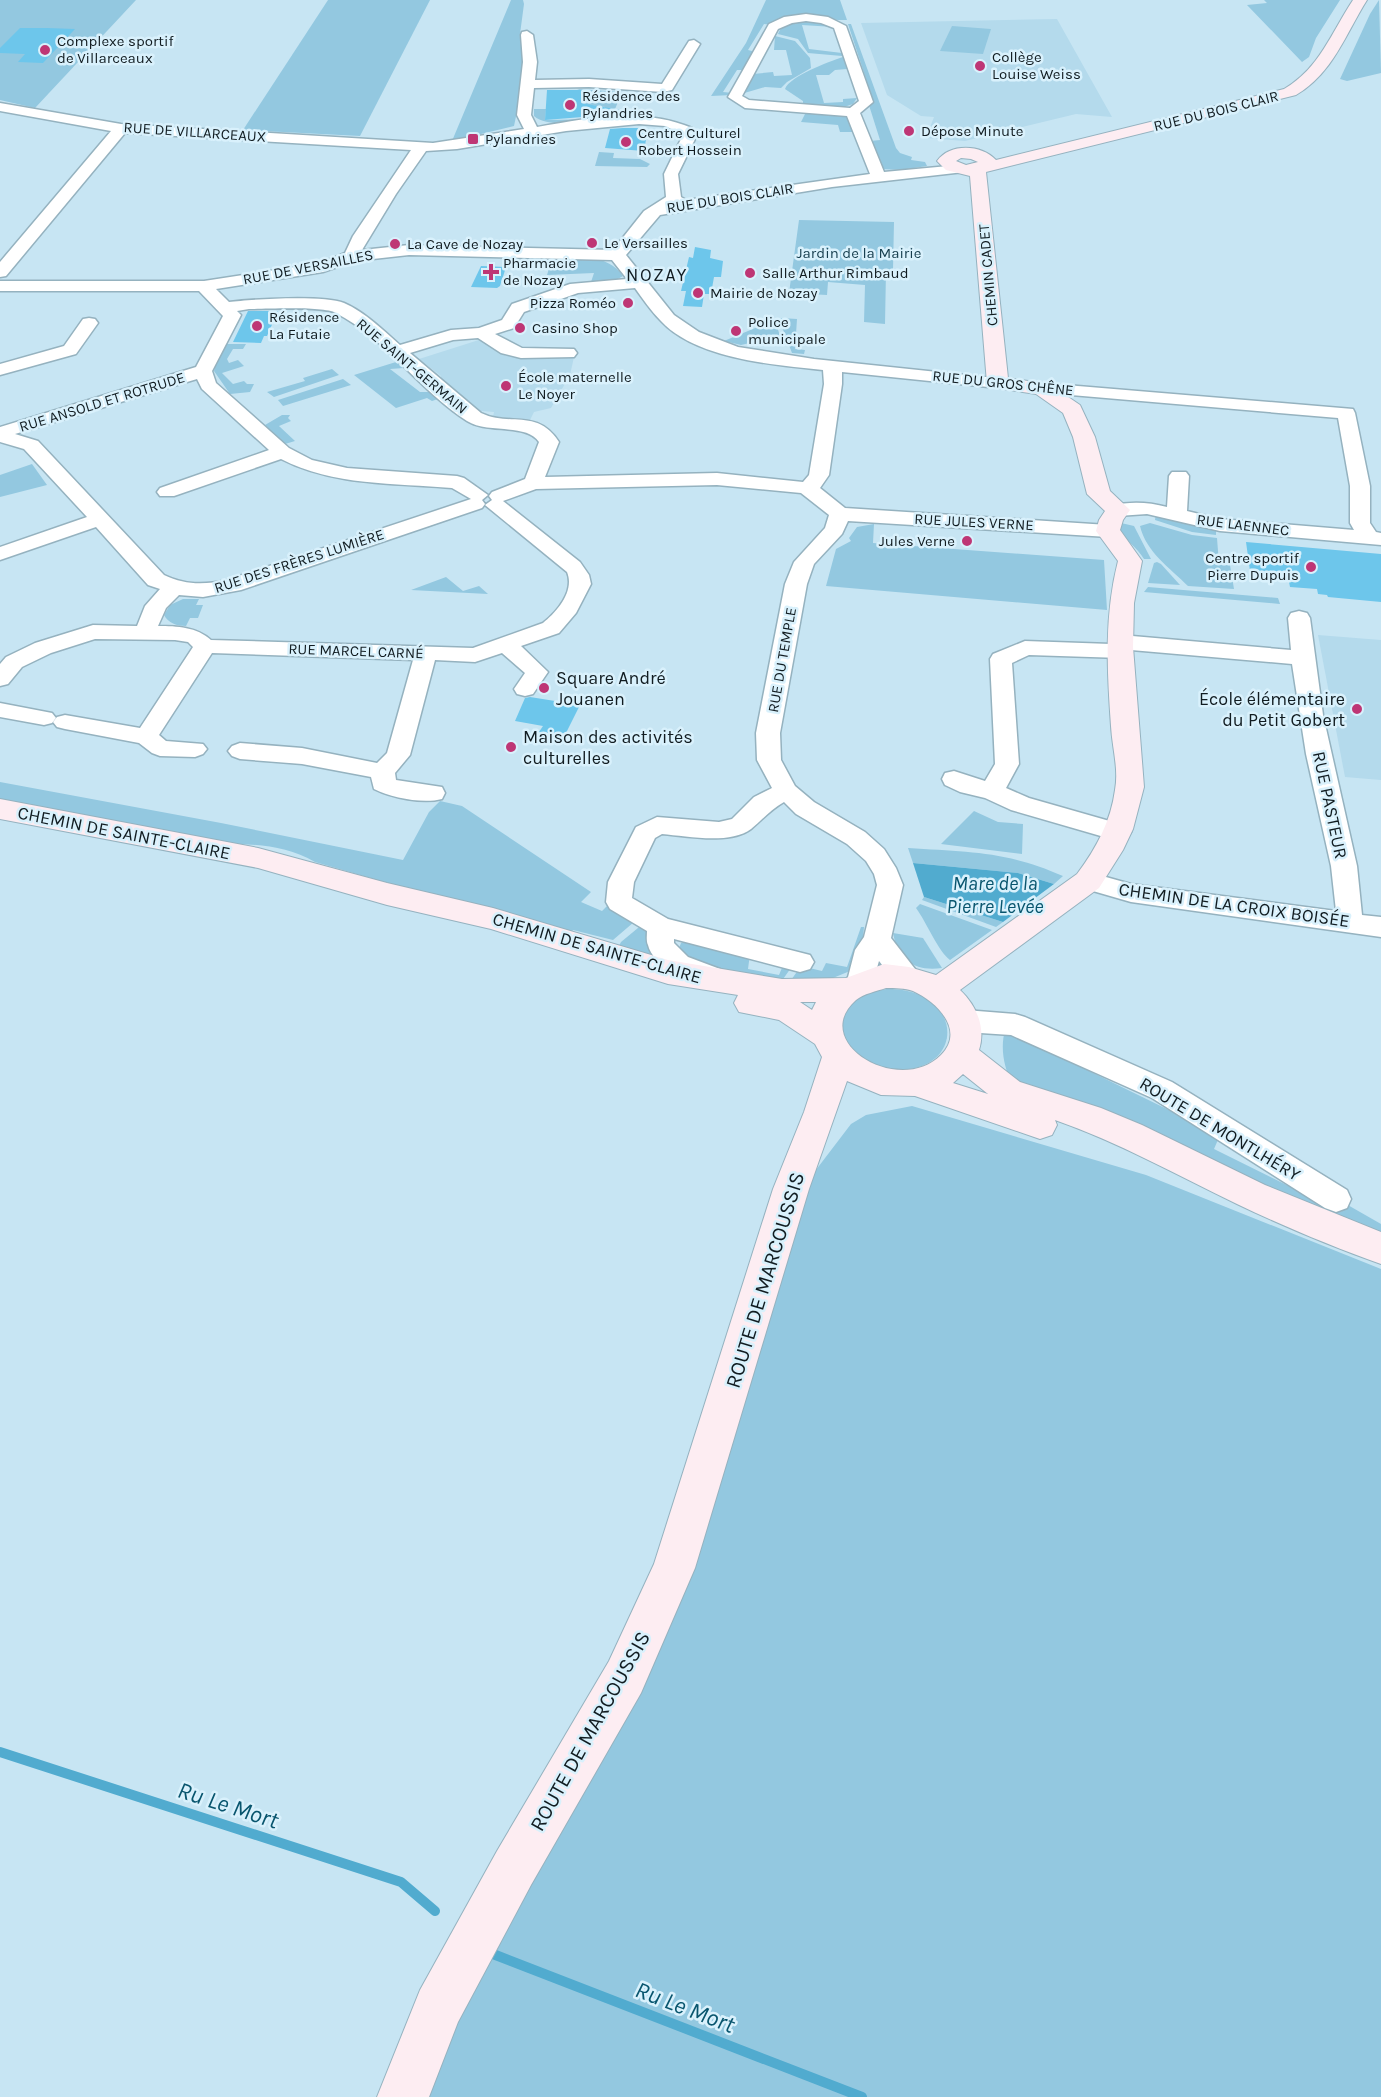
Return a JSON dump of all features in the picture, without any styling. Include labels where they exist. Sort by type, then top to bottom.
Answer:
[{"type":"street","name":"RUE DU BOIS CLAIR","points":[[617,255],[637,227],[657,210],[675,209],[679,202],[1027,156],[1290,92],[1303,86],[1318,72],[1359,0]]},
{"type":"street","points":[[793,18],[811,18],[831,21],[840,26],[866,102],[853,112],[745,104],[735,97],[773,27],[793,18]]},
{"type":"street","points":[[527,35],[530,62],[524,116],[532,130]]},
{"type":"street","points":[[529,84],[589,83],[668,87],[694,44]]},
{"type":"street","name":"RUE DE VILLARCEAUX","points":[[0,107],[121,128],[392,145],[419,150]]},
{"type":"street","points":[[853,112],[878,176]]},
{"type":"street","points":[[352,256],[355,244],[400,174],[419,150],[458,146],[532,130],[637,120],[659,120],[679,125],[687,131],[688,139],[671,174],[679,202]]},
{"type":"street","points":[[0,273],[121,128]]},
{"type":"street","name":"CHEMIN CADET","points":[[964,166],[979,176],[998,383]]},
{"type":"street","name":"RUE DE VERSAILLES","points":[[0,286],[204,286],[323,267],[352,256],[409,250],[617,255]]},
{"type":"street","points":[[617,255],[639,283]]},
{"type":"street","points":[[400,352],[451,335],[482,333],[508,324],[518,308],[576,288],[639,283]]},
{"type":"street","name":"RUE DU GROS CHÊNE","points":[[639,283],[668,319],[693,336],[734,352],[830,366],[1042,388],[1346,413]]},
{"type":"street","points":[[203,371],[232,315],[204,286]]},
{"type":"street","name":"RUE SAINT-GERMAIN","points":[[226,307],[271,304],[339,307],[400,352],[476,419],[502,425],[529,427],[540,430],[546,435],[549,442],[533,483]]},
{"type":"street","points":[[0,370],[70,350],[89,322]]},
{"type":"street","points":[[482,333],[507,349],[521,353],[568,353]]},
{"type":"street","points":[[830,366],[833,384],[819,475],[816,481],[806,488],[840,514]]},
{"type":"street","name":"RUE ANSOLD ET ROTRUDE","points":[[0,434],[203,371]]},
{"type":"street","name":"RUE MARCEL CARNÉ","points":[[203,371],[208,385],[282,452],[322,470],[457,482],[487,500],[573,566],[579,574],[580,583],[561,621],[551,628],[475,654],[205,646]]},
{"type":"street","points":[[938,990],[1088,881],[1102,862],[1118,832],[1130,793],[1121,647],[1123,586],[1130,561],[1099,494],[1084,437],[1072,410],[1042,388]]},
{"type":"street","name":"RUE LAENNEC","points":[[1346,413],[1359,486],[1360,523],[1375,539]]},
{"type":"street","points":[[0,434],[31,445],[156,580],[173,588],[156,606],[145,632]]},
{"type":"street","points":[[167,492],[282,452]]},
{"type":"street","points":[[1177,515],[1179,476]]},
{"type":"street","name":"RUE DES FRÈRES LUMIÈRE","points":[[173,588],[211,590],[233,585],[533,483],[717,479],[806,488]]},
{"type":"street","name":"RUE LAENNEC","points":[[1113,520],[1147,508],[1220,525],[1375,539]]},
{"type":"street","name":"RUE JULES VERNE","points":[[840,514],[1018,523],[1113,520]]},
{"type":"street","name":"RUE DU TEMPLE","points":[[840,514],[835,530],[804,562],[796,584],[768,734],[769,760],[786,791],[805,808],[856,838],[875,855],[882,864],[890,885],[878,940],[868,950],[853,985]]},
{"type":"street","points":[[0,554],[101,519]]},
{"type":"street","name":"RUE PASTEUR","points":[[1299,618],[1302,658],[1322,771],[1338,843],[1349,908],[1349,922]]},
{"type":"street","points":[[0,679],[14,662],[44,648],[93,632],[175,633],[195,637],[205,646],[146,737]]},
{"type":"street","points":[[506,645],[537,672],[525,689]]},
{"type":"street","points":[[992,791],[1007,764],[1001,659],[1025,648],[1121,647],[1302,658]]},
{"type":"street","points":[[426,654],[398,755],[383,772],[383,783],[391,787],[433,793]]},
{"type":"street","points":[[0,710],[146,737],[160,748],[195,749]]},
{"type":"street","points":[[240,751],[302,756],[383,772]]},
{"type":"street","points":[[954,779],[969,786],[992,791],[1020,804],[1118,832]]},
{"type":"street","points":[[786,791],[763,803],[741,825],[719,830],[657,825],[645,833],[621,882],[619,902],[660,926],[800,962]]},
{"type":"street","name":"CHEMIN DE SAINTE-CLAIRE","points":[[0,809],[258,858],[387,894],[493,918],[668,972],[782,991],[853,985]]},
{"type":"street","name":"CHEMIN DE LA CROIX BOISÉE","points":[[1088,881],[1131,893],[1381,927]]},
{"type":"street","name":"CHEMIN DE SAINTE-CLAIRE","points":[[387,894],[485,930],[605,968],[710,998],[787,1010],[832,1046]]},
{"type":"street","points":[[660,926],[661,946],[678,964],[726,983]]},
{"type":"street","points":[[878,940],[908,978]]},
{"type":"street","points":[[821,1112],[898,1082],[934,1078],[951,1068],[962,1055],[967,1038],[965,1021],[955,1004],[938,990],[908,978],[884,976],[853,985],[832,1002],[825,1018],[832,1046],[857,1072],[898,1082]]},
{"type":"street","name":"ROUTE DE MONTLHÉRY","points":[[965,1021],[1015,1025],[1162,1090],[1336,1199]]},
{"type":"street","name":"ROUTE DE MARCOUSSIS","points":[[403,2097],[438,2008],[514,1868],[625,1677],[674,1568],[791,1189],[821,1112],[832,1046]]},
{"type":"street","name":"ROUTE DE MONTLHÉRY","points":[[962,1055],[1008,1091],[1089,1118],[1130,1135],[1252,1194],[1381,1248]]},
{"type":"street","name":"ROUTE DE MONTLHÉRY","points":[[898,1082],[1252,1194]]},
{"type":"shaded area","name":"Collège Louise Weiss","points":[[1057,19],[1112,117],[1076,114],[965,141],[926,138],[934,117],[921,116],[887,95],[861,23]]},
{"type":"shaded area","name":"École maternelle Le Noyer","points":[[482,339],[506,356],[574,357],[570,375],[551,408],[534,412],[530,420],[493,417],[494,412],[481,411],[466,402],[441,379],[441,376],[419,359]]},
{"type":"shaded area","name":"École élémentaire du Petit Gobert","points":[[1318,635],[1381,640],[1381,780],[1345,777]]},
{"type":"green space","name":"Complexe sportif de Villarceaux","points":[[0,0],[136,0],[35,108],[0,100]]},
{"type":"green space","points":[[328,0],[430,0],[360,136],[243,130]]},
{"type":"green space","points":[[511,0],[523,0],[524,4],[520,34],[524,78],[514,126],[452,141]]},
{"type":"green space","points":[[766,0],[840,0],[847,20],[800,16],[791,17],[772,25],[764,24],[748,50],[756,52],[746,70],[737,70],[723,92],[733,93],[732,95],[711,96],[746,43]]},
{"type":"green space","points":[[1264,0],[1340,0],[1316,38],[1309,57],[1302,62],[1247,5],[1267,3]]},
{"type":"green space","points":[[1379,0],[1381,73],[1347,81],[1340,79],[1370,14]]},
{"type":"green space","points":[[813,19],[834,27],[802,25],[809,49],[842,53],[842,56],[808,53],[798,39],[778,34],[788,23]]},
{"type":"green space","points":[[848,24],[851,24],[896,148],[900,153],[912,157],[911,160],[925,162],[927,166],[901,170],[881,169],[870,141],[880,140],[861,80],[866,79]]},
{"type":"green space","points":[[952,26],[991,29],[983,54],[940,51]]},
{"type":"green space","points":[[775,36],[795,41],[810,58],[811,68],[781,88],[765,87],[741,94],[753,74],[773,72],[774,76],[792,75],[786,50],[774,50]]},
{"type":"green space","points":[[843,57],[847,69],[835,70],[829,75],[816,75],[824,103],[843,102],[843,99],[857,98],[853,104],[841,108],[803,107],[803,101],[785,89],[802,74]]},
{"type":"green space","points":[[577,89],[622,92],[611,119],[559,123],[541,120],[534,116],[534,109],[546,109],[545,120],[606,119],[605,107],[571,103],[582,91]]},
{"type":"green space","points":[[807,110],[851,118],[855,132],[840,132],[838,125],[801,122]]},
{"type":"green space","points":[[599,152],[614,153],[613,158],[640,159],[650,164],[647,167],[595,166]]},
{"type":"green space","name":"Jardin de la Mairie","points":[[799,220],[894,222],[893,270],[886,271],[885,324],[864,322],[865,285],[828,282],[827,295],[789,293]]},
{"type":"green space","points":[[553,256],[600,260],[609,263],[623,276],[616,280],[591,282],[594,273],[547,275]]},
{"type":"green space","points":[[781,318],[797,319],[795,349],[805,350],[804,354],[792,353],[780,322]]},
{"type":"green space","points":[[759,319],[775,320],[780,336],[741,345],[724,341],[760,326],[756,323]]},
{"type":"green space","points":[[226,344],[246,344],[243,349],[233,349],[227,359],[229,363],[238,360],[244,366],[222,373],[233,384],[244,381],[247,384],[254,384],[250,392],[230,394],[214,371],[217,358]]},
{"type":"green space","points":[[396,362],[404,368],[390,369],[420,392],[434,392],[441,398],[432,401],[427,398],[396,408],[354,375]]},
{"type":"green space","points":[[332,369],[339,375],[274,397],[267,392],[305,381],[303,378]]},
{"type":"green space","points":[[343,379],[351,385],[283,406],[278,400]]},
{"type":"green space","points":[[282,415],[290,415],[288,418],[291,421],[279,426],[295,441],[285,444],[265,425]]},
{"type":"green space","points":[[32,464],[47,485],[0,497],[0,475]]},
{"type":"green space","points":[[1156,513],[1201,527],[1216,528],[1216,535],[1192,532],[1155,520]]},
{"type":"green space","points":[[1121,523],[1134,526],[1151,559],[1144,559],[1127,540],[1119,527]]},
{"type":"green space","points":[[1150,523],[1192,535],[1217,538],[1219,564],[1230,565],[1234,589],[1188,586],[1153,552],[1148,544],[1140,526]]},
{"type":"green space","points":[[874,524],[873,543],[1104,560],[1107,610],[826,586],[836,549],[851,541],[849,538],[857,527]]},
{"type":"green space","points":[[1157,562],[1180,585],[1148,583],[1154,563]]},
{"type":"green space","points":[[446,577],[463,591],[479,586],[488,594],[411,590]]},
{"type":"green space","points":[[1148,587],[1278,598],[1280,604],[1144,592]]},
{"type":"green space","points":[[183,599],[199,599],[196,605],[203,605],[198,618],[190,618],[186,626],[173,624],[164,615],[170,605]]},
{"type":"green space","points":[[0,782],[403,860],[429,812],[440,801],[462,806],[591,892],[581,902],[602,911],[611,902],[634,922],[613,940],[573,930],[569,935],[315,862],[284,850],[230,844],[0,800]]},
{"type":"green space","points":[[974,811],[998,822],[1023,824],[1022,854],[941,844]]},
{"type":"green space","points":[[908,848],[1005,857],[1063,876],[1054,884],[1018,873],[913,863]]},
{"type":"green space","points":[[924,897],[1003,922],[996,927],[922,900]]},
{"type":"green space","points":[[920,904],[992,930],[950,960],[941,950],[916,908]]},
{"type":"green space","points":[[644,923],[659,960],[618,948],[621,942]]},
{"type":"green space","points":[[861,927],[864,927],[862,948],[850,971],[828,980],[789,983],[801,966],[822,971],[826,963],[847,967]]},
{"type":"green space","points":[[893,933],[923,938],[942,968],[924,968],[909,962],[899,950]]},
{"type":"green space","points":[[686,941],[750,954],[748,969],[779,975],[784,963],[793,965],[781,982],[726,972],[687,958],[678,951],[681,943]]},
{"type":"green space","points":[[887,989],[907,991],[922,996],[937,1007],[944,1017],[947,1038],[937,1057],[927,1064],[915,1068],[891,1069],[871,1063],[855,1052],[845,1038],[842,1023],[847,1008],[862,996]]},
{"type":"green space","points":[[1005,1030],[1220,1135],[1214,1149],[1341,1212],[1346,1204],[1381,1224],[1381,1236],[1012,1084],[1004,1058]]},
{"type":"green space","points":[[912,1106],[1146,1175],[1381,1269],[1381,2097],[428,2097],[463,2006],[613,1732],[806,1183],[851,1124],[866,1115]]},
{"type":"water","name":"Mare de la Pierre Levée","points":[[913,863],[1018,873],[1054,884],[1003,922],[924,897]]},
{"type":"building","points":[[20,28],[75,29],[43,63],[18,62],[25,54],[0,53],[0,48]]},
{"type":"building","name":"Résidence des Pylandries","points":[[547,90],[583,90],[581,103],[620,110],[620,114],[545,120]]},
{"type":"building","name":"Centre Culturel Robert Hossein","points":[[642,128],[641,133],[647,134],[644,151],[605,148],[610,129]]},
{"type":"building","points":[[695,247],[711,250],[710,258],[723,261],[721,277],[714,277],[711,294],[704,294],[702,307],[683,306],[686,291],[681,291],[689,257],[693,258]]},
{"type":"building","name":"Pharmacie de Nozay","points":[[481,266],[506,267],[500,286],[497,288],[471,287]]},
{"type":"building","points":[[248,311],[278,311],[267,336],[264,336],[261,343],[233,342]]},
{"type":"building","name":"Centre sportif Pierre Dupuis","points":[[1246,542],[1381,554],[1381,602],[1328,597],[1318,594],[1317,589],[1290,587],[1289,582],[1251,578]]},
{"type":"building","points":[[525,698],[580,705],[565,735],[539,732],[543,726],[515,721]]},
{"type":"waterway","name":"Ru Le Mort","points":[[0,1752],[401,1882],[435,1911]]},
{"type":"waterway","name":"Ru Le Mort","points":[[493,1954],[862,2097]]},
{"type":"place","name":"Complexe sportif de Villarceaux","points":[[45,50]]},
{"type":"place","name":"Collège Louise Weiss","points":[[980,66]]},
{"type":"place","name":"Résidence des Pylandries","points":[[570,105]]},
{"type":"place","name":"Dépose Minute","points":[[909,131]]},
{"type":"place","name":"Pylandries","points":[[473,139]]},
{"type":"place","name":"Centre Culturel Robert Hossein","points":[[626,142]]},
{"type":"place","name":"Le Versailles","points":[[592,243]]},
{"type":"place","name":"La Cave de Nozay","points":[[395,244]]},
{"type":"place","name":"Pharmacie de Nozay","points":[[491,272]]},
{"type":"place","name":"Salle Arthur Rimbaud","points":[[750,273]]},
{"type":"place","name":"Mairie de Nozay","points":[[698,293]]},
{"type":"place","name":"Pizza Roméo","points":[[628,303]]},
{"type":"place","name":"Résidence La Futaie","points":[[257,326]]},
{"type":"place","name":"Casino Shop","points":[[520,328]]},
{"type":"place","name":"Police municipale","points":[[736,331]]},
{"type":"place","name":"École maternelle Le Noyer","points":[[506,386]]},
{"type":"place","name":"Jules Verne","points":[[967,541]]},
{"type":"place","name":"Centre sportif Pierre Dupuis","points":[[1311,567]]},
{"type":"place","name":"Square André Jouanen","points":[[544,688]]},
{"type":"place","name":"École élémentaire du Petit Gobert","points":[[1357,709]]},
{"type":"place","name":"Maison des activités culturelles","points":[[511,747]]},
{"type":"district","name":"NOZAY","points":[[657,275]]}]
